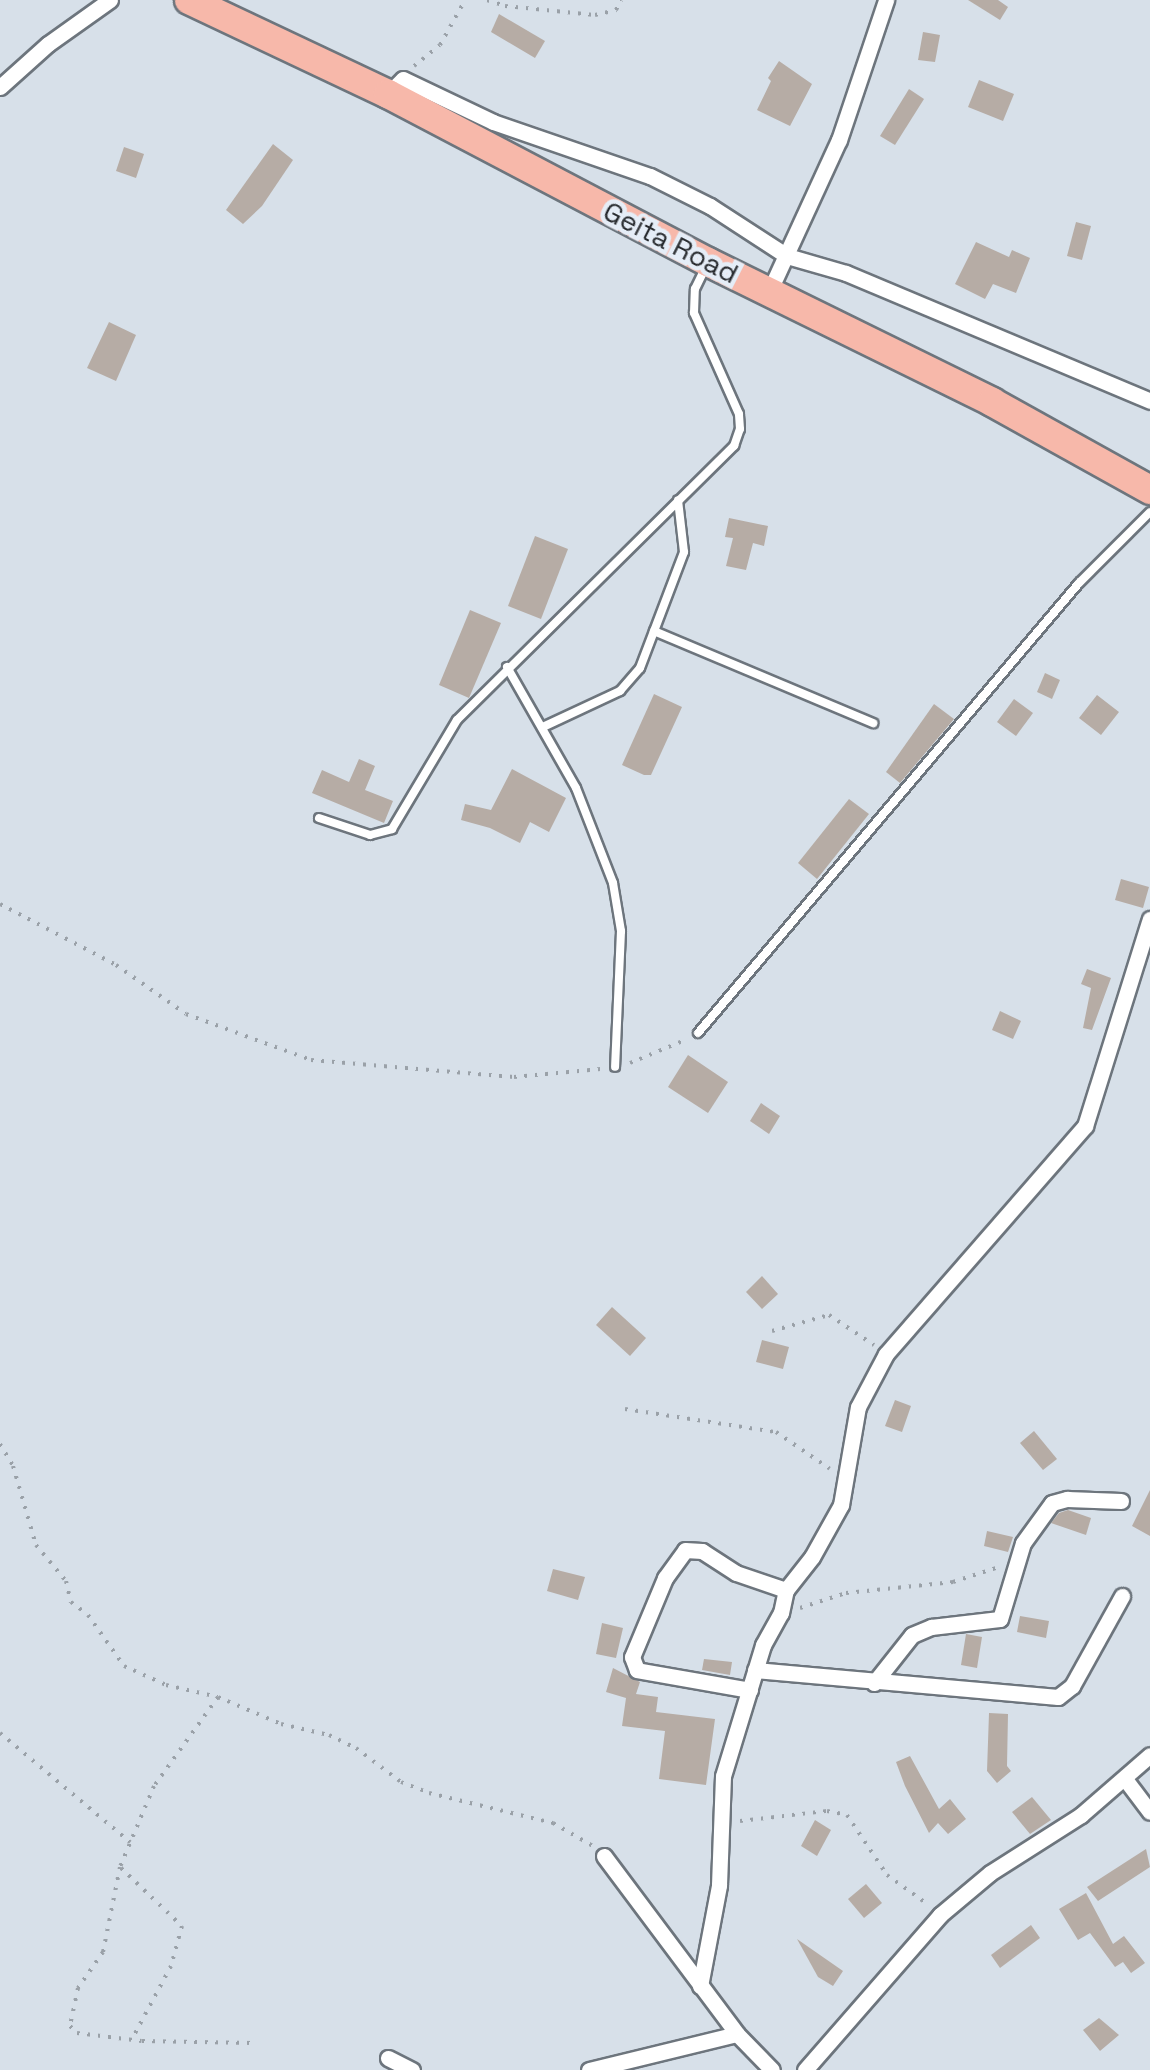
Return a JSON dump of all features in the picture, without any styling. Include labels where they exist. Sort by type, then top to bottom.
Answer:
[{"type":"highway","name":"Geita Road","points":[[190,0],[396,86],[708,262],[992,402],[1150,490]]},
{"type":"street","points":[[0,87],[48,44],[110,0]]},
{"type":"street","points":[[769,292],[838,140],[886,0]]},
{"type":"street","points":[[396,86],[650,176],[710,206],[787,256],[846,272],[1150,401]]},
{"type":"street","points":[[700,1986],[719,1886],[720,1788],[755,1670],[767,1635],[781,1613],[786,1590],[834,1520],[846,1480],[858,1407],[886,1354],[1086,1126],[1150,919]]},
{"type":"street","points":[[874,1683],[912,1635],[931,1627],[992,1624],[1000,1619],[1029,1529],[1052,1504],[1067,1499],[1121,1502]]},
{"type":"street","points":[[750,1690],[638,1670],[632,1657],[666,1578],[686,1550],[702,1551],[736,1573],[786,1590]]},
{"type":"street","points":[[755,1670],[1032,1697],[1065,1695],[1122,1596]]},
{"type":"street","points":[[805,2070],[940,1915],[990,1872],[1081,1815],[1150,1755]]},
{"type":"street","points":[[1125,1779],[1150,1812]]},
{"type":"street","points":[[604,1856],[737,2034],[772,2070]]},
{"type":"street","points":[[589,2070],[623,2066],[704,2039],[737,2034]]},
{"type":"street","points":[[388,2058],[412,2070]]},
{"type":"lane","points":[[319,818],[370,834],[392,829],[457,720],[734,446],[741,424],[694,313],[696,288],[708,262]]},
{"type":"lane","points":[[545,726],[620,691],[640,668],[684,552],[678,500]]},
{"type":"lane","points":[[698,1033],[1080,583],[1150,512]]},
{"type":"lane","points":[[654,631],[873,723]]},
{"type":"lane","points":[[508,667],[545,726],[598,837],[613,884],[621,930],[616,1067]]},
{"type":"path","points":[[396,86],[440,45],[466,0]]},
{"type":"path","points":[[487,0],[506,6],[595,15],[616,10],[621,0]]},
{"type":"path","points":[[0,904],[116,965],[186,1014],[312,1060],[514,1077],[616,1067],[655,1055],[698,1033]]},
{"type":"path","points":[[772,1331],[829,1315],[886,1354]]},
{"type":"path","points":[[625,1409],[776,1432],[846,1480]]},
{"type":"path","points":[[0,1444],[13,1466],[36,1545],[66,1582],[70,1602],[88,1616],[120,1662],[166,1685],[218,1697],[281,1724],[340,1740],[402,1782],[429,1793],[554,1823],[578,1834],[604,1856]]},
{"type":"path","points":[[781,1613],[846,1592],[968,1578],[1018,1560]]},
{"type":"path","points":[[218,1697],[154,1786],[120,1867],[103,1952],[83,1978],[69,2018],[77,2033],[132,2039],[253,2042]]},
{"type":"path","points":[[0,1733],[132,1843]]},
{"type":"path","points":[[722,1828],[747,1819],[828,1812],[847,1815],[887,1875],[940,1915]]},
{"type":"path","points":[[120,1867],[182,1926],[172,1966],[132,2039]]},
{"type":"building","points":[[968,0],[998,0],[1008,7],[1000,20]]},
{"type":"building","points":[[499,14],[545,41],[535,58],[491,32]]},
{"type":"building","points":[[923,32],[940,35],[935,62],[918,60]]},
{"type":"building","points":[[779,61],[812,84],[790,126],[757,110],[771,81],[768,78]]},
{"type":"building","points":[[979,80],[1014,94],[1003,121],[968,107]]},
{"type":"building","points":[[909,89],[924,99],[895,145],[880,136]]},
{"type":"building","points":[[273,144],[293,160],[262,206],[243,224],[226,210]]},
{"type":"building","points":[[124,147],[144,154],[136,178],[116,171]]},
{"type":"building","points":[[1076,222],[1091,226],[1082,260],[1067,256]]},
{"type":"building","points":[[976,242],[1009,257],[1012,250],[1030,258],[1016,293],[993,284],[985,299],[955,284]]},
{"type":"building","points":[[109,322],[136,335],[116,381],[87,368]]},
{"type":"building","points":[[729,518],[768,526],[764,546],[753,543],[746,570],[726,566],[733,538],[725,537]]},
{"type":"building","points":[[535,536],[568,549],[541,619],[508,606]]},
{"type":"building","points":[[470,610],[501,623],[469,698],[439,685]]},
{"type":"building","points":[[1045,673],[1060,680],[1052,699],[1037,692]]},
{"type":"building","points":[[654,694],[682,707],[651,775],[644,775],[622,765]]},
{"type":"building","points":[[1097,695],[1119,712],[1101,735],[1079,718]]},
{"type":"building","points":[[1014,699],[1033,713],[1016,736],[997,722]]},
{"type":"building","points":[[934,704],[954,719],[900,783],[886,772]]},
{"type":"building","points":[[359,759],[375,766],[365,790],[393,801],[384,823],[312,793],[322,770],[349,782]]},
{"type":"building","points":[[512,769],[566,798],[549,832],[530,822],[520,843],[490,828],[461,820],[465,804],[491,810]]},
{"type":"building","points":[[849,799],[869,814],[817,879],[798,863]]},
{"type":"building","points":[[1121,879],[1149,887],[1143,908],[1115,900]]},
{"type":"building","points":[[1087,969],[1111,978],[1092,1030],[1083,1028],[1091,988],[1081,984]]},
{"type":"building","points":[[1000,1011],[1021,1021],[1013,1039],[992,1030]]},
{"type":"building","points":[[688,1055],[728,1082],[708,1113],[668,1087]]},
{"type":"building","points":[[761,1103],[780,1116],[769,1134],[750,1121]]},
{"type":"building","points":[[762,1276],[778,1294],[762,1309],[746,1292]]},
{"type":"building","points":[[612,1307],[646,1338],[630,1356],[596,1325]]},
{"type":"building","points":[[762,1340],[789,1347],[783,1369],[756,1362]]},
{"type":"building","points":[[895,1400],[911,1406],[902,1432],[885,1426]]},
{"type":"building","points":[[1034,1431],[1057,1459],[1043,1470],[1020,1443]]},
{"type":"building","points":[[1150,1490],[1150,1536],[1132,1526]]},
{"type":"building","points":[[1068,1510],[1091,1518],[1086,1535],[1051,1523],[1059,1513]]},
{"type":"building","points":[[987,1531],[1013,1537],[1008,1552],[984,1546]]},
{"type":"building","points":[[553,1569],[585,1577],[578,1600],[547,1591]]},
{"type":"building","points":[[1020,1616],[1049,1621],[1046,1638],[1017,1632]]},
{"type":"building","points":[[602,1623],[623,1628],[616,1658],[596,1654]]},
{"type":"building","points":[[966,1634],[982,1637],[977,1668],[961,1665]]},
{"type":"building","points":[[704,1659],[732,1662],[730,1675],[702,1670]]},
{"type":"building","points":[[613,1668],[640,1682],[636,1694],[658,1697],[656,1712],[715,1719],[706,1785],[659,1779],[665,1731],[622,1726],[626,1698],[606,1692]]},
{"type":"building","points":[[989,1713],[1008,1714],[1007,1766],[1011,1771],[997,1783],[987,1771]]},
{"type":"building","points":[[910,1756],[939,1809],[950,1799],[966,1819],[948,1834],[938,1823],[929,1833],[905,1786],[896,1762]]},
{"type":"building","points":[[1032,1797],[1051,1820],[1030,1834],[1012,1812]]},
{"type":"building","points":[[815,1820],[831,1830],[817,1856],[801,1846]]},
{"type":"building","points":[[1146,1849],[1150,1867],[1098,1901],[1087,1887]]},
{"type":"building","points":[[866,1884],[882,1903],[864,1918],[848,1899]]},
{"type":"building","points":[[1086,1893],[1113,1944],[1124,1936],[1145,1963],[1131,1973],[1123,1962],[1115,1967],[1090,1933],[1078,1940],[1059,1909]]},
{"type":"building","points":[[1031,1925],[1040,1938],[1000,1968],[991,1955]]},
{"type":"building","points":[[797,1939],[843,1971],[833,1986],[818,1977]]},
{"type":"building","points":[[1099,2018],[1119,2035],[1100,2051],[1083,2030]]}]
